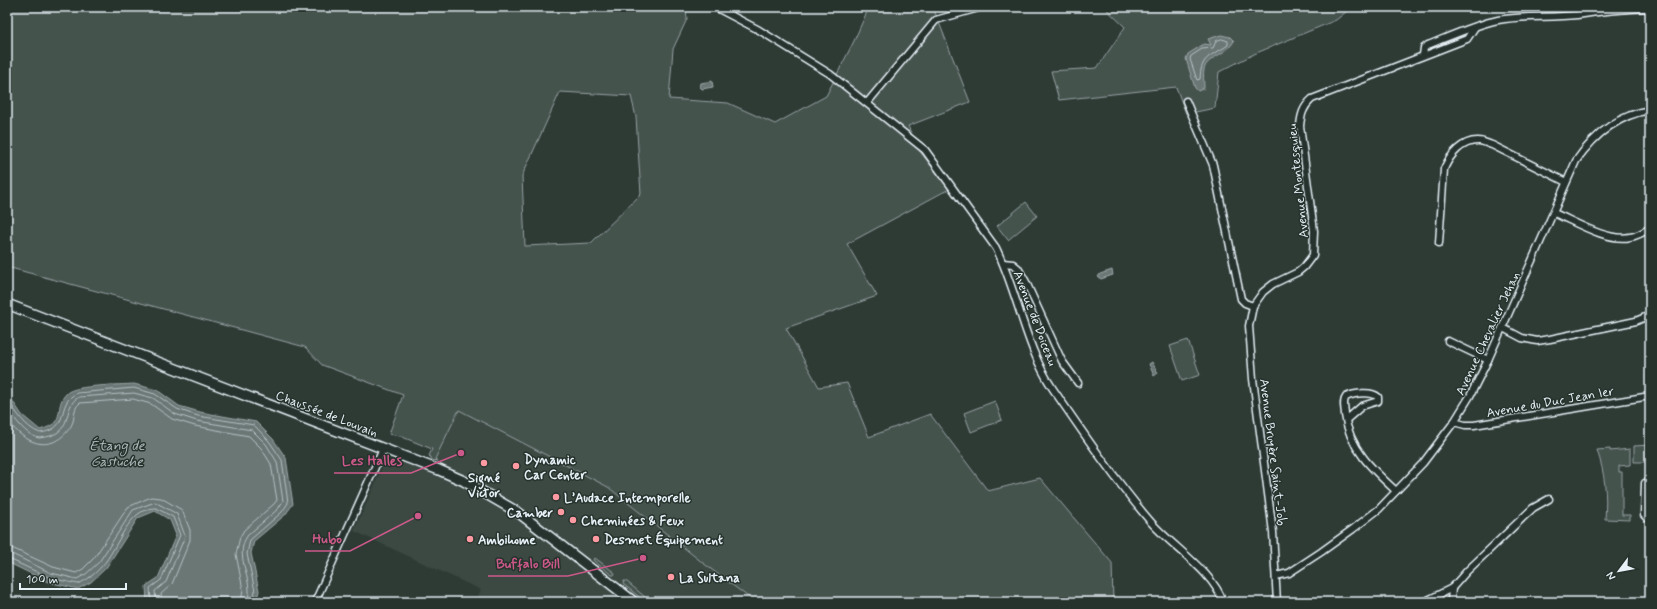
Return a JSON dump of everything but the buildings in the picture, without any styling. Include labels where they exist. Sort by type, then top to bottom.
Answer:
[{"type":"main road","name":"Chaussée de Louvain","points":[[7,304],[451,475],[505,503],[634,602]]},
{"type":"street","name":"Avenue de Doiceau","points":[[715,7],[759,30],[830,74],[925,150],[987,234],[1003,263],[1034,350],[1052,387],[1120,485],[1166,538],[1204,573],[1215,586],[1223,602]]},
{"type":"street","points":[[867,103],[936,20],[982,7]]},
{"type":"street","name":"Avenue Montesquieu","points":[[1253,306],[1263,292],[1273,284],[1298,272],[1313,255],[1315,243],[1314,231],[1300,126],[1301,116],[1306,104],[1319,95],[1411,61],[1422,55],[1424,48],[1428,44],[1483,24],[1516,17],[1570,15],[1601,11],[1650,8]]},
{"type":"street","points":[[1186,101],[1213,165],[1241,299],[1245,303],[1253,306]]},
{"type":"street","name":"Avenue Chevalier Jehan","points":[[1276,576],[1289,573],[1354,529],[1378,509],[1423,463],[1454,422],[1470,396],[1503,328],[1554,213],[1566,182],[1584,149],[1609,126],[1623,118],[1650,110]]},
{"type":"street","points":[[1439,243],[1444,169],[1454,151],[1463,145],[1479,141],[1492,145],[1566,182]]},
{"type":"street","points":[[1554,213],[1609,236],[1630,238],[1641,234],[1650,228]]},
{"type":"street","points":[[1003,263],[1013,264],[1018,268],[1026,282],[1062,362],[1078,384]]},
{"type":"street","name":"Avenue Bruyère Saint-Job","points":[[1253,306],[1249,326],[1250,349],[1273,532],[1277,602]]},
{"type":"street","points":[[1503,328],[1527,339],[1545,340],[1636,321],[1650,315]]},
{"type":"street","points":[[1448,341],[1488,360]]},
{"type":"street","points":[[1346,420],[1362,406],[1378,401],[1378,397],[1373,394],[1355,394],[1346,397],[1344,401],[1346,420],[1349,434],[1357,450],[1369,465],[1396,491]]},
{"type":"street","name":"Avenue du Duc Jean Ier","points":[[1454,422],[1474,426],[1650,396]]},
{"type":"street","points":[[315,602],[383,448]]},
{"type":"street","points":[[1644,483],[1644,515],[1647,518],[1650,518]]},
{"type":"street","points":[[1427,600],[1452,588],[1533,508],[1549,499]]},
{"type":"street","points":[[1451,602],[1452,588]]},
{"type":"street","points":[[1427,600],[1439,602]]},
{"type":"shaded area","points":[[7,7],[683,7],[686,8],[687,19],[673,49],[669,99],[728,103],[775,124],[826,96],[854,41],[869,7],[933,7],[970,102],[908,126],[918,149],[949,189],[847,244],[877,296],[786,328],[819,387],[847,383],[869,437],[930,414],[988,491],[1040,478],[1112,563],[1113,602],[755,602],[703,563],[608,487],[459,410],[435,459],[438,461],[431,460],[431,457],[429,456],[432,449],[400,436],[389,434],[403,395],[322,365],[305,347],[7,267]],"holes":[[[560,92],[631,96],[636,117],[641,194],[591,243],[525,246],[522,176]]]},
{"type":"shaded area","points":[[1104,7],[1352,7],[1336,20],[1254,54],[1219,72],[1215,108],[1186,114],[1176,87],[1059,100],[1051,71],[1097,68],[1125,27]]},
{"type":"shaded area","points":[[1026,202],[1037,216],[1008,240],[997,226]]},
{"type":"shaded area","points":[[1188,340],[1200,375],[1182,381],[1170,346]]},
{"type":"shaded area","points":[[995,401],[1002,420],[971,432],[964,413]]},
{"type":"shaded area","points":[[458,409],[608,487],[703,563],[755,602],[475,602],[481,590],[354,531],[384,464],[389,460],[396,458],[426,470],[435,459]]},
{"type":"shaded area","points":[[1650,445],[1650,462],[1634,462],[1634,446]]},
{"type":"shaded area","points":[[1610,449],[1610,451],[1630,449],[1630,465],[1619,466],[1619,472],[1622,472],[1622,515],[1630,515],[1630,520],[1605,519],[1605,484],[1597,450]]},
{"type":"shaded area","points":[[595,558],[615,573],[614,575],[594,561],[593,559]]},
{"type":"shaded area","points":[[624,581],[626,581],[651,602],[646,602],[623,584]]},
{"type":"water","points":[[1221,35],[1230,37],[1234,41],[1227,49],[1209,61],[1206,65],[1204,69],[1204,88],[1198,91],[1195,88],[1186,59],[1188,54],[1204,44],[1211,45],[1208,39]]},
{"type":"water","points":[[712,81],[713,87],[702,89],[700,87],[701,83]]},
{"type":"water","points":[[1112,270],[1113,275],[1101,279],[1098,277],[1100,274]]},
{"type":"water","points":[[1152,362],[1158,373],[1154,376],[1149,364]]},
{"type":"water","name":"Étang de Gastuche","points":[[134,384],[157,390],[179,406],[200,412],[256,422],[273,439],[286,458],[293,504],[285,515],[254,541],[251,553],[259,591],[256,602],[147,602],[146,586],[158,578],[176,535],[170,520],[155,511],[138,518],[106,568],[91,582],[78,589],[48,582],[7,562],[7,393],[22,415],[40,430],[49,427],[54,423],[59,414],[63,398],[72,390],[88,387]]},
{"type":"place","name":"Les Halles","points":[[461,453]]},
{"type":"place","name":"Signé Victor","points":[[484,463]]},
{"type":"place","name":"Dynamic Car Center","points":[[516,466]]},
{"type":"place","name":"L’Audace Intemporelle","points":[[556,497]]},
{"type":"place","name":"Camber","points":[[561,512]]},
{"type":"place","name":"Hubo","points":[[418,516]]},
{"type":"place","name":"Cheminées & Feux","points":[[573,520]]},
{"type":"place","name":"Ambihome","points":[[470,539]]},
{"type":"place","name":"Desmet Équipement","points":[[596,539]]},
{"type":"place","name":"Buffalo Bill","points":[[643,558]]},
{"type":"place","name":"La Sultana","points":[[671,577]]}]
